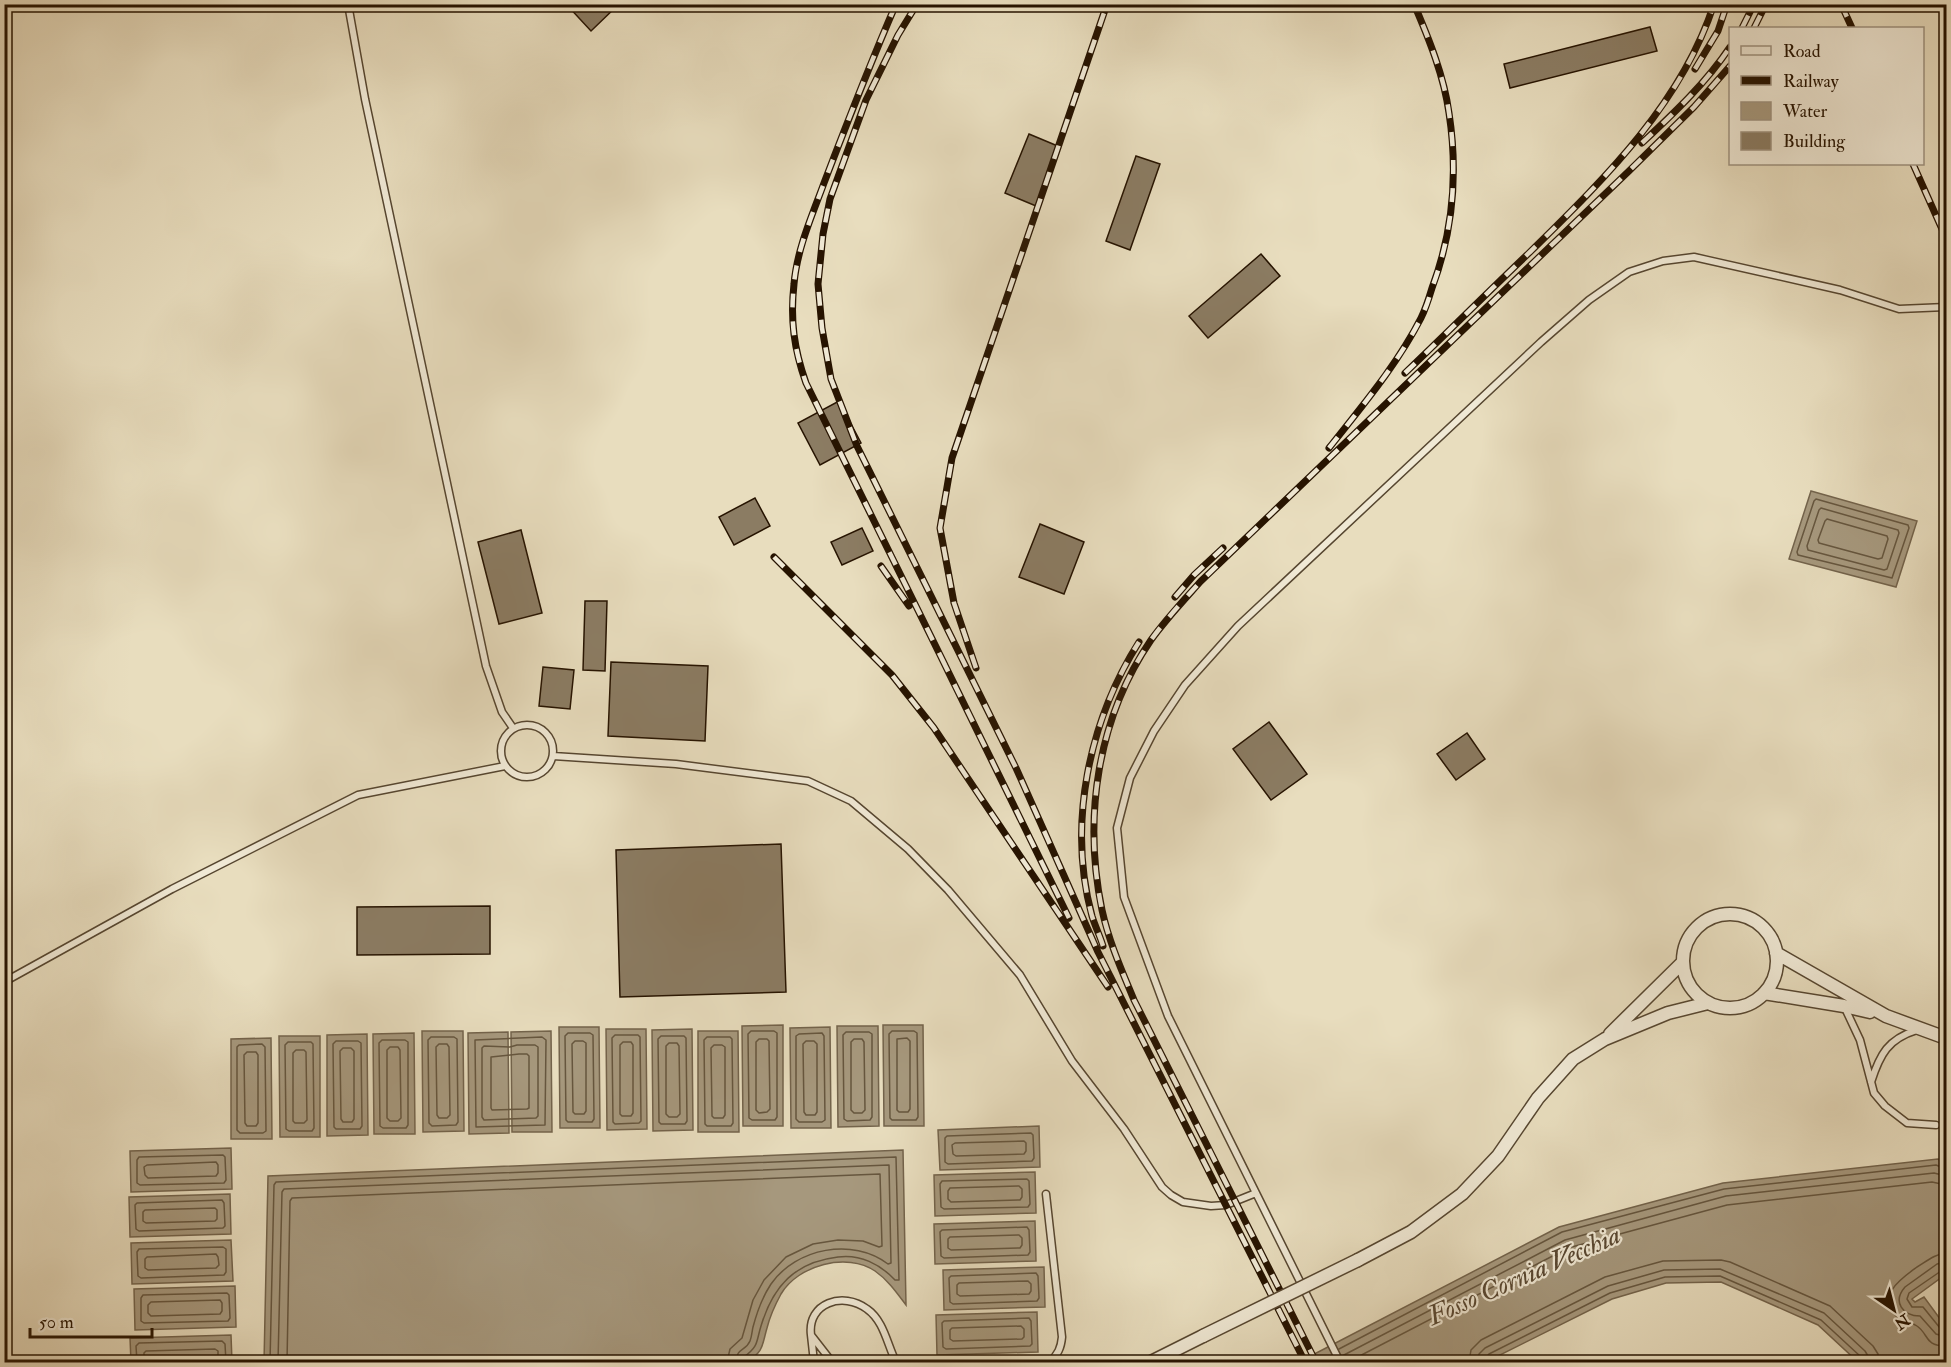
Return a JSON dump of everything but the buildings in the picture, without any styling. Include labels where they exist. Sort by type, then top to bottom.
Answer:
[{"type":"street","points":[[1731,914],[1745,916],[1757,923],[1767,933],[1776,953],[1775,973],[1770,986],[1749,1004],[1736,1008],[1722,1008],[1708,1003],[1697,995],[1683,971],[1686,943],[1704,922],[1717,916],[1731,914]]},
{"type":"street","points":[[1776,953],[1886,1016],[1947,1038]]},
{"type":"street","points":[[1605,1039],[1683,962]]},
{"type":"street","points":[[1764,993],[1844,1006],[1886,1016]]},
{"type":"street","points":[[1151,1362],[1411,1232],[1462,1194],[1498,1156],[1538,1098],[1573,1059],[1605,1039],[1668,1013],[1708,1003]]},
{"type":"lane","points":[[348,4],[368,110],[486,666],[502,712],[513,728]]},
{"type":"lane","points":[[1340,1362],[1167,1016],[1124,897],[1117,828],[1131,778],[1154,731],[1185,685],[1238,626],[1532,350],[1589,300],[1629,272],[1663,261],[1694,256],[1840,290],[1899,309],[1947,307]]},
{"type":"lane","points":[[530,725],[546,732],[553,747],[553,756],[550,764],[536,776],[519,776],[505,766],[500,750],[502,741],[513,728],[530,725]]},
{"type":"lane","points":[[553,756],[676,764],[808,781],[851,801],[908,849],[948,890],[1020,975],[1072,1061],[1124,1128],[1162,1187],[1183,1202],[1194,1205],[1226,1205],[1256,1193]]},
{"type":"lane","points":[[4,982],[172,889],[358,795],[505,766]]},
{"type":"lane","points":[[1844,1006],[1860,1040],[1874,1093],[1884,1106],[1907,1123],[1936,1125]]},
{"type":"lane","points":[[1871,1082],[1887,1048],[1900,1035],[1918,1029]]},
{"type":"lane","points":[[1046,1194],[1062,1337],[1061,1347],[1050,1362]]},
{"type":"lane","points":[[813,1362],[810,1326],[815,1314],[832,1301],[855,1302],[868,1309],[878,1320],[896,1362]]},
{"type":"lane","points":[[811,1335],[832,1362]]},
{"type":"water","points":[[1811,491],[1917,521],[1896,587],[1789,559]]},
{"type":"water","points":[[783,1025],[783,1126],[743,1126],[742,1026]]},
{"type":"water","points":[[883,1025],[923,1025],[924,1126],[884,1126]]},
{"type":"water","points":[[837,1026],[878,1026],[879,1126],[838,1127]]},
{"type":"water","points":[[559,1027],[599,1027],[600,1128],[560,1128]]},
{"type":"water","points":[[830,1027],[831,1128],[791,1128],[790,1028]]},
{"type":"water","points":[[606,1029],[646,1029],[647,1129],[607,1130]]},
{"type":"water","points":[[692,1029],[693,1130],[653,1131],[652,1030]]},
{"type":"water","points":[[422,1031],[463,1031],[464,1131],[423,1132]]},
{"type":"water","points":[[551,1031],[552,1132],[512,1132],[511,1032]]},
{"type":"water","points":[[698,1031],[738,1031],[739,1132],[698,1132]]},
{"type":"water","points":[[508,1032],[509,1133],[469,1134],[468,1033]]},
{"type":"water","points":[[414,1033],[415,1134],[374,1134],[373,1034]]},
{"type":"water","points":[[367,1034],[368,1135],[327,1136],[327,1035]]},
{"type":"water","points":[[279,1036],[320,1036],[320,1137],[280,1137]]},
{"type":"water","points":[[271,1038],[272,1139],[231,1139],[231,1039]]},
{"type":"water","points":[[1039,1126],[1040,1167],[940,1170],[938,1130]]},
{"type":"water","points":[[231,1148],[232,1189],[131,1192],[130,1151]]},
{"type":"water","points":[[903,1150],[906,1305],[884,1278],[864,1265],[837,1262],[811,1269],[789,1284],[781,1294],[771,1315],[762,1348],[747,1361],[264,1362],[268,1176]]},
{"type":"water","name":"Fosso Cornia Vecchia","points":[[1938,1159],[1946,1164],[1946,1274],[1912,1299],[1915,1302],[1924,1297],[1946,1327],[1946,1362],[1858,1362],[1818,1325],[1721,1282],[1666,1283],[1612,1299],[1486,1362],[1299,1362],[1559,1227],[1723,1183]]},
{"type":"water","points":[[1035,1172],[1036,1213],[935,1216],[934,1175]]},
{"type":"water","points":[[230,1194],[231,1234],[130,1237],[129,1197]]},
{"type":"water","points":[[1035,1221],[1036,1261],[935,1264],[934,1224]]},
{"type":"water","points":[[231,1240],[233,1281],[132,1284],[131,1243]]},
{"type":"water","points":[[1044,1267],[1045,1307],[944,1310],[943,1270]]},
{"type":"water","points":[[235,1286],[236,1327],[135,1330],[134,1289]]},
{"type":"water","points":[[1037,1312],[1038,1352],[937,1355],[936,1315]]},
{"type":"water","points":[[231,1335],[232,1362],[131,1362],[130,1338]]},
{"type":"railway","points":[[896,4],[850,116],[806,233],[796,271],[793,322],[798,358],[806,383],[945,665]]},
{"type":"railway","points":[[917,4],[898,35],[866,100],[830,199],[823,234],[818,284],[822,328],[831,379],[857,446],[1016,768],[1098,952],[1305,1362]]},
{"type":"railway","points":[[976,668],[954,603],[940,528],[952,458],[1107,4]]},
{"type":"railway","points":[[1329,448],[1390,369],[1412,335],[1427,303],[1445,245],[1452,202],[1452,135],[1440,71],[1414,4]]},
{"type":"railway","points":[[1405,373],[1558,225],[1612,169],[1661,108],[1682,75],[1700,41],[1714,4]]},
{"type":"railway","points":[[1695,69],[1718,31],[1727,4]]},
{"type":"railway","points":[[1742,27],[1754,4]]},
{"type":"railway","points":[[1754,27],[1766,4]]},
{"type":"railway","points":[[1841,4],[1852,27]]},
{"type":"railway","points":[[1642,143],[1678,109],[1729,48]]},
{"type":"railway","points":[[1316,1362],[1134,1000],[1112,945],[1102,910],[1096,875],[1094,840],[1099,770],[1107,736],[1118,703],[1151,640],[1201,581],[1629,171],[1694,107],[1729,67]]},
{"type":"railway","points":[[1913,165],[1946,238]]},
{"type":"railway","points":[[1175,597],[1194,575],[1223,548]]},
{"type":"railway","points":[[774,557],[892,675],[934,728],[1108,987]]},
{"type":"railway","points":[[881,566],[909,606]]},
{"type":"railway","points":[[1103,946],[1092,916],[1085,881],[1082,845],[1087,774],[1107,705],[1139,642]]},
{"type":"railway","points":[[942,659],[1069,918]]}]
